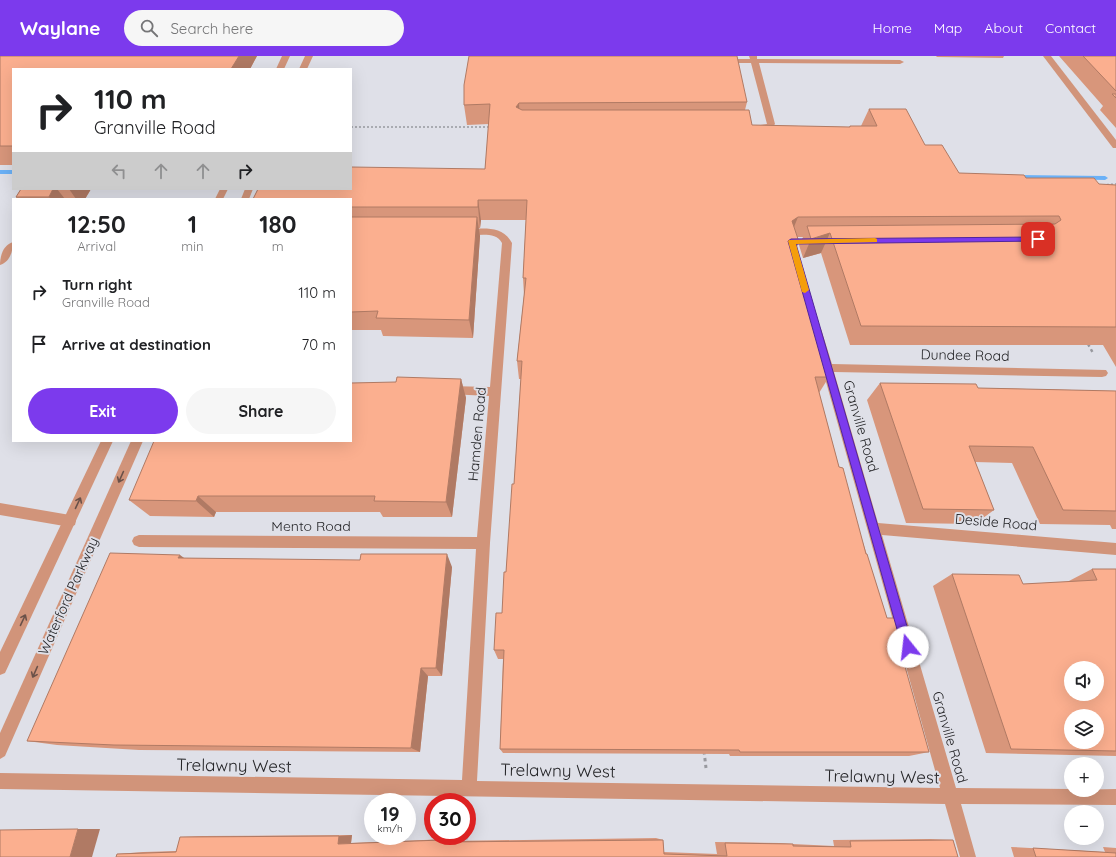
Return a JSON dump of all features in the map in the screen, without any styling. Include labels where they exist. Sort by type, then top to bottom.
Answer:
[{"type":"street","points":[[280,68],[286,56]]},
{"type":"street","points":[[303,68],[309,56]]},
{"type":"street","points":[[1047,56],[1116,146]]},
{"type":"street","points":[[748,128],[768,127],[771,124],[754,59]]},
{"type":"street","points":[[715,61],[754,59],[900,62]]},
{"type":"street","name":"Hamden Road","points":[[454,232],[494,232],[504,237],[507,243],[483,543],[469,788]]},
{"type":"street","points":[[0,262],[12,246]]},
{"type":"street","name":"Granville Road","points":[[812,316],[968,857]]},
{"type":"street","name":"Dundee Road","points":[[827,368],[1102,372]]},
{"type":"street","points":[[435,390],[495,392]]},
{"type":"street","name":"Waterford Parkway","points":[[0,668],[107,442]]},
{"type":"street","name":"Waterford Parkway","points":[[0,751],[137,442]]},
{"type":"street","points":[[0,510],[70,521]]},
{"type":"street","name":"Deside Road","points":[[873,528],[1116,549]]},
{"type":"street","name":"Mento Road","points":[[140,541],[483,543]]},
{"type":"street","name":"Trelawny West","points":[[0,780],[951,796],[1116,797]]},
{"type":"path","points":[[352,127],[492,127]]},
{"type":"path","points":[[1093,185],[1116,184]]},
{"type":"path","points":[[1085,338],[1102,372]]},
{"type":"path","points":[[703,745],[708,792]]},
{"type":"path","points":[[465,845],[465,850]]},
{"type":"building","points":[[0,56],[239,56],[232,68],[12,68],[12,146],[0,146]]},
{"type":"building","points":[[469,56],[737,56],[747,102],[519,103],[516,107],[522,110],[749,110],[752,125],[850,127],[877,126],[869,109],[906,109],[925,145],[942,145],[959,173],[1024,175],[1026,178],[1094,178],[1099,184],[1116,185],[1116,327],[861,326],[830,233],[811,239],[807,226],[1055,224],[1061,220],[1059,216],[798,217],[792,221],[799,242],[794,243],[829,377],[815,377],[839,467],[843,468],[866,554],[887,618],[897,618],[908,656],[902,656],[929,752],[740,752],[739,750],[500,749],[504,650],[494,650],[496,613],[502,613],[512,484],[514,484],[522,361],[517,361],[526,278],[523,278],[527,200],[478,200],[478,207],[352,207],[352,198],[254,198],[258,190],[352,190],[352,167],[485,169],[490,104],[464,105],[464,85]]},
{"type":"building","points":[[1083,56],[1116,56],[1116,91]]},
{"type":"building","points":[[20,190],[52,190],[49,197],[16,197]]},
{"type":"building","points":[[352,217],[477,217],[469,320],[376,318],[378,311],[352,312]]},
{"type":"building","points":[[397,377],[461,379],[446,502],[374,501],[375,496],[198,496],[196,501],[129,500],[154,442],[352,442],[352,383],[396,382]]},
{"type":"building","points":[[880,383],[976,384],[978,388],[1116,391],[1116,511],[1063,510],[1033,447],[969,446],[994,510],[923,509]]},
{"type":"building","points":[[110,553],[180,555],[178,558],[360,560],[361,554],[447,554],[436,668],[421,668],[411,748],[114,745],[27,741]]},
{"type":"building","points":[[1092,569],[1116,569],[1116,751],[1011,749],[952,574],[1019,575],[1023,584],[1097,580]]},
{"type":"building","points":[[78,829],[70,857],[0,857],[0,830]]},
{"type":"building","points":[[339,836],[338,844],[364,843],[364,845],[416,845],[416,841],[424,841],[424,845],[476,845],[476,842],[663,840],[664,854],[727,856],[725,843],[851,847],[850,841],[953,840],[958,857],[116,857],[117,854],[176,852],[180,837]]},
{"type":"building","points":[[1033,848],[1116,853],[1116,857],[1036,857]]},
{"type":"waterway","points":[[0,172],[12,172]]},
{"type":"waterway","points":[[1014,177],[1105,178]]},
{"type":"slow traffic","points":[[805,290],[791,241],[875,241]]},
{"type":"route","points":[[908,647],[791,241],[1038,239]]}]
